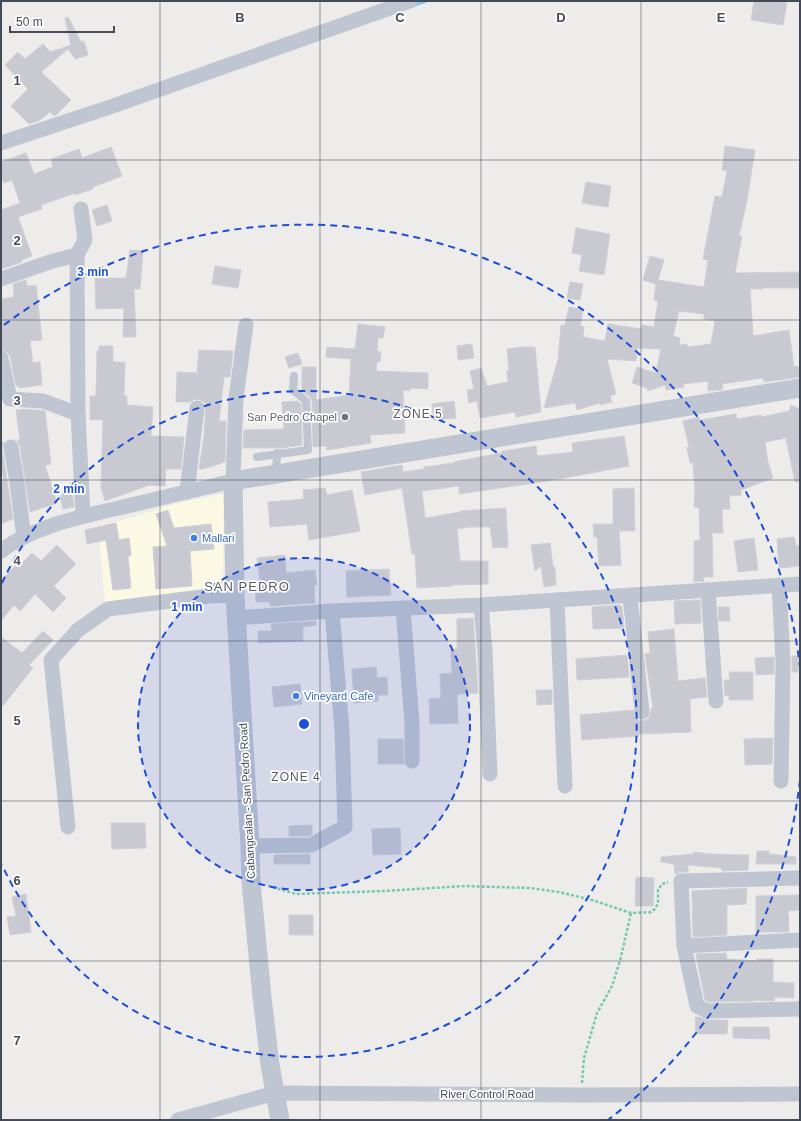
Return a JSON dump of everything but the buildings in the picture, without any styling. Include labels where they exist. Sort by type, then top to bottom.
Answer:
[{"type":"street","points":[[1,143],[110,107],[410,1]]},
{"type":"street","points":[[81,209],[85,240],[77,255],[78,414],[83,516]]},
{"type":"street","points":[[1,279],[53,261],[77,255]]},
{"type":"street","points":[[233,481],[236,398],[246,325]]},
{"type":"street","points":[[1,358],[10,399],[43,401],[78,414]]},
{"type":"street","points":[[1,551],[24,537],[48,527],[83,516],[233,481],[800,388]]},
{"type":"street","points":[[187,492],[197,408]]},
{"type":"street","points":[[11,447],[24,537]]},
{"type":"street","name":"Cabangcalan - San Pedro Road","points":[[233,481],[236,618],[251,882],[263,1004],[277,1107]]},
{"type":"street","points":[[236,618],[332,611],[480,605],[800,584]]},
{"type":"street","points":[[779,585],[783,662],[781,781]]},
{"type":"street","points":[[708,590],[716,701]]},
{"type":"street","points":[[68,827],[51,660],[78,630],[108,608],[210,596],[235,595]]},
{"type":"street","points":[[630,595],[642,712]]},
{"type":"street","points":[[557,600],[565,786]]},
{"type":"street","points":[[480,605],[485,652],[490,774]]},
{"type":"street","points":[[403,608],[412,723],[412,761]]},
{"type":"street","points":[[250,846],[311,845],[345,827],[342,730],[332,611]]},
{"type":"street","points":[[800,878],[681,881],[684,946],[697,1006],[707,1011],[800,1009]]},
{"type":"street","points":[[684,946],[800,940]]},
{"type":"street","name":"River Control Road","points":[[178,1120],[277,1107],[581,1095],[800,1094]]},
{"type":"lane","points":[[257,457],[277,453],[308,450],[306,401],[293,390],[294,376]]},
{"type":"lane","points":[[276,474],[277,453]]},
{"type":"path","points":[[251,882],[296,894],[464,886],[530,888],[572,895],[631,913],[651,912],[656,908],[658,902],[658,890],[662,884],[681,881]]},
{"type":"path","points":[[581,1095],[584,1058],[597,1013],[612,986],[620,962],[631,913]]},
{"type":"shaded area","points":[[224,494],[223,589],[105,604],[98,527],[183,502]]},
{"type":"waterway","points":[[412,5],[425,1]]},
{"type":"place","name":"San Pedro Chapel","points":[[345,417]]},
{"type":"place","name":"Mallari","points":[[194,538]]},
{"type":"place","name":"Vineyard Cafe","points":[[296,696]]},
{"type":"district","name":"ZONE 5","points":[[418,414]]},
{"type":"district","name":"SAN PEDRO","points":[[247,586]]},
{"type":"district","name":"ZONE 4","points":[[296,777]]}]
